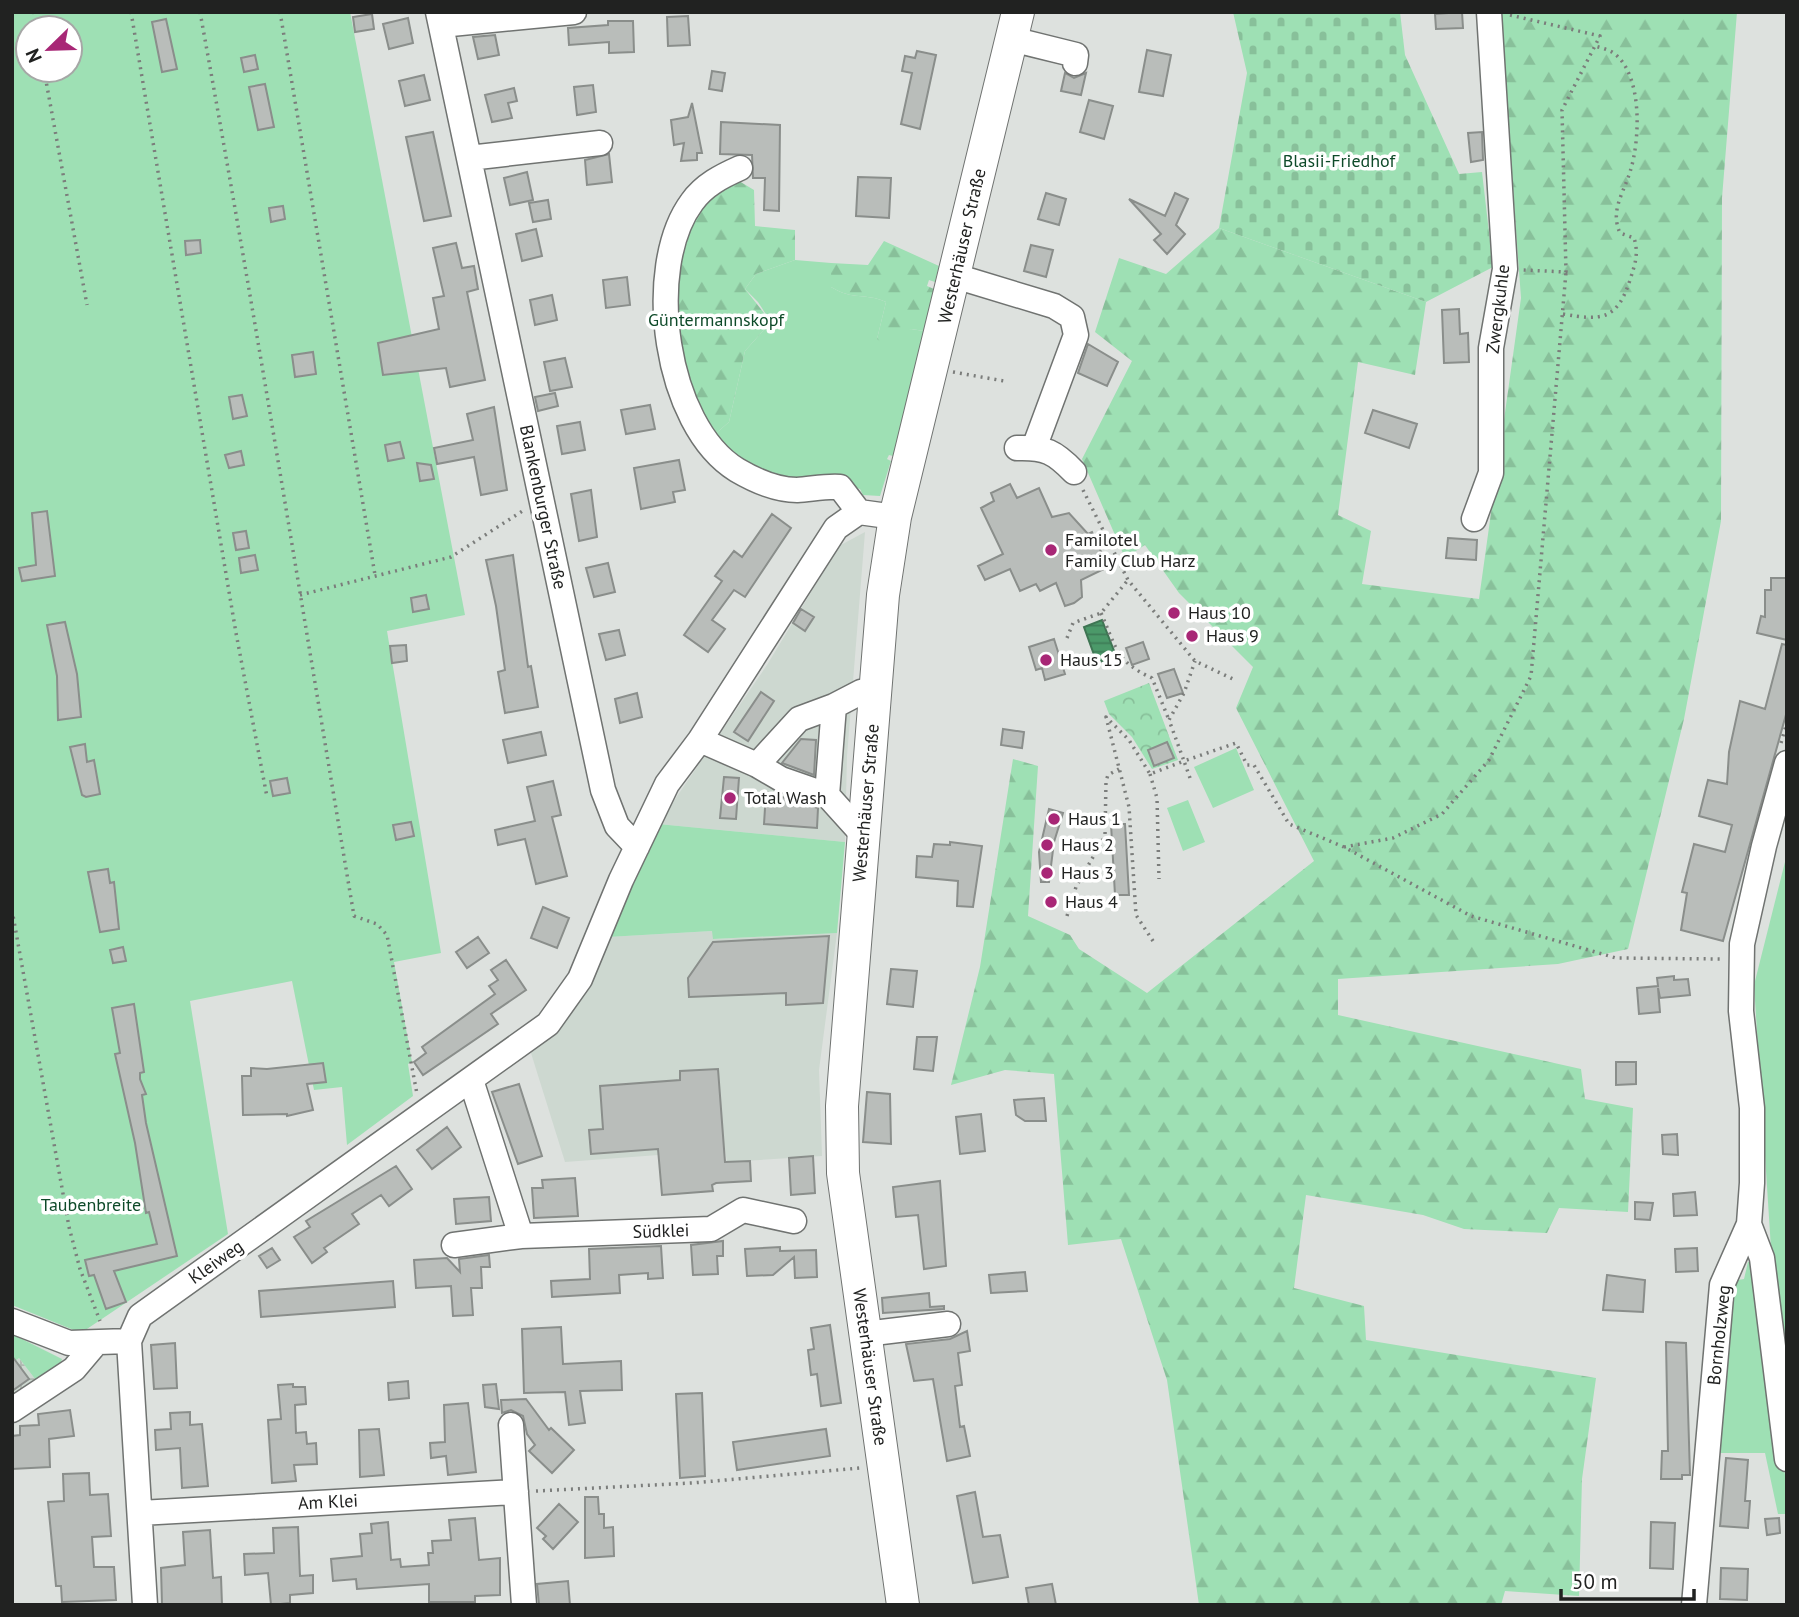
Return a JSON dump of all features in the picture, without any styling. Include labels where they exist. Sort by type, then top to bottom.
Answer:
[{"type":"main road","name":"Westerhäuser Straße","points":[[903,1605],[843,1173],[842,1106],[883,595],[895,517],[1015,26]]},
{"type":"street","name":"Blankenburger Straße","points":[[575,12],[439,19],[603,790],[617,826],[637,847]]},
{"type":"street","name":"Zwergkuhle","points":[[1474,519],[1491,473],[1491,348],[1506,269],[1489,12]]},
{"type":"street","points":[[1015,26],[1076,55],[1075,63]]},
{"type":"street","points":[[469,158],[600,143]]},
{"type":"street","points":[[740,168],[716,179],[692,202],[669,258],[664,312],[682,390],[701,432],[735,469],[762,483],[796,490],[823,485],[840,487],[859,512]]},
{"type":"street","points":[[955,276],[1054,306],[1072,317],[1076,335],[1026,448],[1058,455],[1074,472]]},
{"type":"street","points":[[637,847],[667,784],[700,740],[836,528],[859,512],[895,517]]},
{"type":"street","points":[[757,765],[799,719],[861,692],[876,690]]},
{"type":"street","points":[[827,795],[834,706]]},
{"type":"street","points":[[700,740],[757,765],[781,779],[827,795],[864,836]]},
{"type":"street","name":"Bornholzweg","points":[[1694,1605],[1722,1285],[1749,1224],[1752,1108],[1741,1011],[1742,944],[1764,846],[1787,763]]},
{"type":"street","name":"Kleiweg","points":[[129,1341],[140,1316],[530,1038],[565,1004],[580,979],[637,847]]},
{"type":"street","points":[[471,1080],[521,1236]]},
{"type":"street","name":"Südklei","points":[[454,1245],[521,1236],[711,1229],[743,1210],[794,1221]]},
{"type":"street","points":[[1749,1224],[1762,1258],[1787,1459]]},
{"type":"street","points":[[12,1321],[69,1343],[129,1341],[145,1605]]},
{"type":"street","points":[[865,1334],[948,1324]]},
{"type":"street","points":[[12,1410],[74,1369],[96,1343]]},
{"type":"street","points":[[511,1425],[524,1605]]},
{"type":"street","name":"Am Klei","points":[[140,1513],[516,1492]]},
{"type":"path","points":[[131,12],[233,620],[267,797]]},
{"type":"path","points":[[201,12],[354,915],[377,924],[387,935],[415,1091],[428,1111]]},
{"type":"path","points":[[280,12],[375,575]]},
{"type":"path","points":[[1344,847],[1393,838],[1442,814],[1489,761],[1531,676],[1566,272],[1562,110],[1600,36],[1502,13]]},
{"type":"path","points":[[1562,314],[1598,318],[1618,307],[1624,299],[1638,251],[1634,238],[1620,233],[1614,220],[1637,142],[1633,84],[1623,63],[1614,53],[1595,46]]},
{"type":"path","points":[[47,84],[87,305]]},
{"type":"path","points":[[1506,269],[1566,272]]},
{"type":"path","points":[[944,370],[1004,381]]},
{"type":"path","points":[[1074,472],[1128,580],[1195,661],[1235,680]]},
{"type":"path","points":[[300,596],[451,557],[541,499]]},
{"type":"path","points":[[1068,638],[1073,623],[1101,613],[1128,580]]},
{"type":"path","points":[[1101,613],[1121,658],[1131,668],[1152,678],[1190,778]]},
{"type":"path","points":[[1169,720],[1184,693],[1195,661]]},
{"type":"path","points":[[1153,941],[1136,915],[1129,807],[1106,717],[1129,740],[1150,774],[1157,798],[1159,879]]},
{"type":"path","points":[[1150,774],[1236,743],[1247,765],[1254,765],[1289,824],[1344,847],[1471,916],[1616,958],[1722,959]]},
{"type":"path","points":[[1068,916],[1076,887],[1105,836],[1106,781],[1108,775],[1119,769]]},
{"type":"path","points":[[12,910],[69,1227],[80,1269],[100,1320],[96,1343]]},
{"type":"path","points":[[516,1492],[884,1469]]},
{"type":"shaded area","points":[[865,532],[847,756],[845,842],[658,824],[767,665],[839,546]]},
{"type":"shaded area","points":[[1102,620],[1116,656],[1097,663],[1084,627]]},
{"type":"shaded area","points":[[713,931],[714,939],[837,933],[819,1070],[822,1156],[727,1162],[725,1150],[565,1162],[531,1053],[563,1020],[608,937]]},
{"type":"shaded area","points":[[19,1358],[39,1384],[12,1404],[12,1363]]},
{"type":"green space","name":"Taubenbreite","points":[[12,12],[350,12],[465,615],[387,631],[441,953],[394,962],[412,1062],[408,1064],[413,1096],[347,1145],[342,1087],[314,1090],[292,981],[190,1001],[228,1234],[81,1333],[12,1305]]},
{"type":"green space","name":"Blasii-Friedhof","points":[[1233,12],[1400,12],[1405,55],[1459,174],[1482,172],[1493,267],[1426,302],[1219,228],[1247,73]]},
{"type":"green space","points":[[1500,12],[1737,12],[1722,198],[1721,521],[1684,719],[1628,949],[1558,964],[1338,979],[1338,1015],[1581,1069],[1585,1099],[1633,1108],[1628,1212],[1559,1208],[1547,1233],[1464,1229],[1423,1215],[1306,1195],[1294,1288],[1364,1306],[1366,1340],[1596,1378],[1582,1479],[1579,1596],[1505,1591],[1501,1605],[1199,1605],[1167,1380],[1121,1239],[1068,1245],[1054,1074],[1005,1070],[951,1085],[980,967],[1013,759],[1038,766],[1028,916],[1070,935],[1079,949],[1147,993],[1314,861],[1236,708],[1253,667],[1179,593],[1145,545],[1125,558],[1082,459],[1132,361],[1095,332],[1119,258],[1166,274],[1219,228],[1426,302],[1415,375],[1358,362],[1338,515],[1371,531],[1362,584],[1479,599],[1521,298]]},
{"type":"green space","name":"Güntermannskopf","points":[[734,178],[754,190],[755,226],[795,230],[795,260],[756,274],[745,289],[771,322],[745,351],[729,422],[713,436],[707,427],[678,350],[675,262],[698,207]]},
{"type":"green space","points":[[884,241],[939,266],[935,282],[929,280],[927,286],[934,289],[924,331],[911,329],[886,346],[877,339],[886,302],[846,294],[831,287],[831,263],[868,265]]},
{"type":"green space","name":"Güntermannskopf","points":[[795,260],[831,263],[831,287],[846,294],[886,302],[877,339],[911,329],[924,331],[893,456],[889,455],[887,459],[891,461],[880,496],[863,495],[860,489],[820,478],[765,477],[713,436],[729,422],[745,351],[771,322],[758,302],[745,289],[756,274]]},
{"type":"green space","points":[[1149,683],[1178,760],[1152,769],[1132,737],[1109,714],[1104,701]]},
{"type":"green space","points":[[1236,748],[1254,790],[1213,808],[1194,767]]},
{"type":"green space","points":[[1188,800],[1205,842],[1183,851],[1167,808]]},
{"type":"green space","points":[[658,824],[845,842],[837,933],[713,939],[712,931],[608,937]]},
{"type":"green space","points":[[1787,854],[1787,1406],[1772,1264],[1754,985]]},
{"type":"green space","points":[[1752,1261],[1787,1488],[1787,1514],[1778,1514],[1765,1453],[1718,1453],[1733,1287],[1738,1280],[1744,1279],[1748,1262]]},
{"type":"green space","points":[[12,1334],[62,1359],[59,1369],[39,1384],[19,1358],[12,1363]]},
{"type":"building","points":[[1462,12],[1463,28],[1436,29],[1435,14]]},
{"type":"building","points":[[372,14],[374,29],[355,32],[353,17]]},
{"type":"building","points":[[688,16],[690,45],[668,46],[667,17]]},
{"type":"building","points":[[408,18],[413,43],[389,49],[383,24]]},
{"type":"building","points":[[166,19],[177,69],[162,72],[152,22]]},
{"type":"building","points":[[608,21],[633,21],[634,52],[609,53],[609,42],[569,45],[568,28],[608,25]]},
{"type":"building","points":[[495,35],[499,55],[478,59],[473,37]]},
{"type":"building","points":[[1147,50],[1171,55],[1163,96],[1139,92]]},
{"type":"building","points":[[917,51],[936,55],[920,129],[901,124],[912,73],[902,71],[905,56],[915,58]]},
{"type":"building","points":[[255,55],[258,69],[244,72],[241,58]]},
{"type":"building","points":[[712,71],[725,73],[722,91],[709,89]]},
{"type":"building","points":[[1065,73],[1074,78],[1086,73],[1081,95],[1061,91]]},
{"type":"building","points":[[424,75],[430,100],[405,106],[399,81]]},
{"type":"building","points":[[265,84],[274,127],[258,130],[249,87]]},
{"type":"building","points":[[593,85],[596,112],[577,115],[574,87]]},
{"type":"building","points":[[514,88],[517,101],[508,103],[512,118],[492,122],[485,95]]},
{"type":"building","points":[[1089,100],[1113,106],[1104,139],[1080,132]]},
{"type":"building","points":[[692,103],[702,153],[697,153],[697,160],[681,161],[684,143],[674,145],[671,120],[688,117]]},
{"type":"building","points":[[721,122],[780,125],[779,211],[764,210],[765,178],[753,178],[752,155],[720,154]]},
{"type":"building","points":[[433,132],[451,216],[424,221],[406,137]]},
{"type":"building","points":[[1482,132],[1483,160],[1471,162],[1468,133]]},
{"type":"building","points":[[609,154],[612,182],[587,185],[585,160]]},
{"type":"building","points":[[527,172],[533,200],[510,205],[504,178]]},
{"type":"building","points":[[858,177],[891,178],[889,218],[856,216]]},
{"type":"building","points":[[1046,193],[1066,199],[1059,225],[1038,219]]},
{"type":"building","points":[[1175,193],[1188,199],[1176,225],[1185,234],[1167,254],[1154,240],[1161,234],[1129,199],[1165,216]]},
{"type":"building","points":[[548,200],[551,219],[533,222],[529,203]]},
{"type":"building","points":[[283,206],[285,219],[271,222],[269,208]]},
{"type":"building","points":[[536,229],[542,256],[522,261],[516,234]]},
{"type":"building","points":[[200,240],[201,253],[186,255],[185,241]]},
{"type":"building","points":[[456,243],[462,268],[474,266],[478,289],[467,292],[485,380],[450,387],[446,368],[383,375],[378,343],[439,329],[433,298],[444,296],[433,248]]},
{"type":"building","points":[[1031,245],[1053,250],[1046,277],[1024,271]]},
{"type":"building","points":[[627,277],[630,305],[606,308],[603,280]]},
{"type":"building","points":[[552,295],[557,320],[535,325],[530,300]]},
{"type":"building","points":[[1459,309],[1460,334],[1468,333],[1469,362],[1444,363],[1442,310]]},
{"type":"building","points":[[1088,344],[1118,362],[1107,386],[1078,373]]},
{"type":"building","points":[[313,352],[316,374],[295,377],[292,355]]},
{"type":"building","points":[[565,358],[572,387],[550,391],[544,362]]},
{"type":"building","points":[[555,393],[558,406],[538,411],[535,397]]},
{"type":"building","points":[[242,395],[247,416],[233,419],[229,397]]},
{"type":"building","points":[[650,405],[655,429],[626,434],[621,410]]},
{"type":"building","points":[[494,407],[507,490],[481,495],[474,457],[437,464],[434,448],[473,440],[467,414]]},
{"type":"building","points":[[1373,410],[1417,424],[1409,448],[1365,433]]},
{"type":"building","points":[[580,422],[585,450],[562,454],[557,426]]},
{"type":"building","points":[[400,442],[404,458],[388,461],[385,445]]},
{"type":"building","points":[[241,451],[244,465],[229,468],[225,455]]},
{"type":"building","points":[[679,460],[685,490],[673,492],[675,502],[641,509],[634,468]]},
{"type":"building","points":[[417,463],[431,465],[434,479],[420,481]]},
{"type":"building","name":"Familotel Family Club Harz","points":[[1010,484],[1017,498],[1039,488],[1052,517],[1069,513],[1088,534],[1092,532],[1108,567],[1081,580],[1082,597],[1074,603],[1065,606],[1056,583],[1040,591],[1036,584],[1020,591],[1010,569],[985,580],[978,566],[1003,554],[981,508],[994,501],[991,493]]},
{"type":"building","points":[[591,490],[597,537],[579,541],[571,494]]},
{"type":"building","points":[[47,511],[55,576],[22,581],[19,568],[36,565],[32,513]]},
{"type":"building","points":[[772,514],[791,528],[745,597],[734,590],[712,620],[725,629],[708,652],[684,635],[722,581],[715,576],[734,551],[742,557]]},
{"type":"building","points":[[246,531],[249,548],[236,550],[233,533]]},
{"type":"building","points":[[1448,538],[1477,540],[1476,560],[1446,558]]},
{"type":"building","points":[[255,555],[258,570],[241,573],[239,558]]},
{"type":"building","points":[[513,555],[528,667],[531,666],[538,707],[505,713],[498,672],[505,670],[486,560]]},
{"type":"building","points":[[608,563],[615,592],[594,597],[586,568]]},
{"type":"building","points":[[1771,578],[1787,578],[1787,640],[1757,633],[1761,616],[1765,617],[1765,590],[1771,590]]},
{"type":"building","points":[[426,595],[429,609],[413,612],[411,598]]},
{"type":"building","points":[[801,609],[814,617],[805,631],[793,623]]},
{"type":"building","points":[[65,622],[77,674],[81,717],[58,720],[57,676],[47,625]]},
{"type":"building","points":[[619,630],[625,655],[606,660],[599,634]]},
{"type":"building","points":[[1054,639],[1065,674],[1045,680],[1042,668],[1036,670],[1029,647]]},
{"type":"building","points":[[1143,642],[1149,659],[1132,665],[1126,648]]},
{"type":"building","points":[[1782,644],[1787,645],[1787,711],[1723,941],[1681,930],[1687,893],[1682,892],[1694,844],[1725,852],[1732,825],[1699,816],[1708,780],[1727,784],[1729,752],[1740,701],[1765,709]]},
{"type":"building","points":[[406,645],[407,661],[392,663],[390,646]]},
{"type":"building","points":[[1174,669],[1183,693],[1167,698],[1158,674]]},
{"type":"building","points":[[761,692],[774,701],[748,741],[734,732]]},
{"type":"building","points":[[637,693],[642,717],[620,723],[615,699]]},
{"type":"building","points":[[1003,729],[1024,732],[1022,748],[1001,745]]},
{"type":"building","points":[[541,732],[546,755],[508,763],[503,740]]},
{"type":"building","points":[[801,739],[816,740],[814,775],[782,763]]},
{"type":"building","points":[[1167,742],[1174,758],[1154,766],[1148,750]]},
{"type":"building","points":[[85,744],[87,762],[94,760],[100,794],[86,797],[82,795],[70,747]]},
{"type":"building","name":"Total Wash","points":[[724,777],[739,778],[736,819],[720,818]]},
{"type":"building","points":[[287,778],[290,793],[273,796],[270,781]]},
{"type":"building","points":[[553,781],[561,815],[552,817],[567,876],[536,884],[525,839],[498,845],[495,830],[535,821],[527,787]]},
{"type":"building","points":[[766,792],[818,808],[817,828],[764,824]]},
{"type":"building","points":[[1049,809],[1063,813],[1054,842],[1049,882],[1041,882],[1039,852]]},
{"type":"building","points":[[411,822],[414,836],[396,840],[393,825]]},
{"type":"building","points":[[1111,824],[1125,824],[1129,895],[1115,895]]},
{"type":"building","points":[[950,842],[982,846],[973,907],[957,906],[958,881],[916,877],[917,856],[932,857],[934,844],[950,845]]},
{"type":"building","points":[[108,869],[110,883],[114,882],[119,929],[100,932],[88,872]]},
{"type":"building","points":[[543,907],[569,918],[557,948],[531,938]]},
{"type":"building","points":[[829,936],[823,1003],[786,1005],[786,993],[689,997],[688,978],[713,942]]},
{"type":"building","points":[[478,937],[489,953],[467,968],[456,952]]},
{"type":"building","points":[[123,947],[126,961],[113,963],[110,950]]},
{"type":"building","points":[[506,960],[526,990],[491,1014],[498,1024],[423,1075],[414,1062],[426,1053],[422,1047],[495,994],[489,986],[498,980],[491,970]]},
{"type":"building","points":[[891,969],[917,971],[913,1007],[887,1004]]},
{"type":"building","points":[[1674,976],[1674,980],[1688,979],[1690,995],[1660,998],[1658,988],[1660,1012],[1639,1014],[1637,988],[1658,986],[1657,978]]},
{"type":"building","points":[[134,1004],[144,1072],[140,1073],[140,1079],[146,1094],[142,1095],[146,1123],[177,1256],[114,1271],[126,1302],[106,1309],[94,1275],[89,1276],[85,1260],[157,1244],[149,1212],[146,1213],[135,1143],[115,1054],[120,1053],[112,1008]]},
{"type":"building","points":[[917,1037],[937,1037],[933,1071],[914,1069]]},
{"type":"building","points":[[1616,1062],[1636,1062],[1636,1084],[1616,1085]]},
{"type":"building","points":[[323,1063],[326,1082],[307,1084],[313,1110],[287,1116],[243,1115],[242,1076],[251,1076],[251,1068],[267,1069]]},
{"type":"building","points":[[718,1069],[725,1162],[750,1161],[751,1181],[716,1183],[712,1185],[713,1191],[662,1195],[658,1149],[591,1154],[589,1130],[603,1129],[600,1086],[680,1080],[680,1071]]},
{"type":"building","points":[[519,1084],[542,1156],[518,1164],[492,1092]]},
{"type":"building","points":[[867,1092],[890,1094],[891,1144],[863,1142]]},
{"type":"building","points":[[1044,1098],[1046,1121],[1025,1121],[1016,1115],[1014,1100]]},
{"type":"building","points":[[981,1114],[985,1151],[960,1154],[956,1117]]},
{"type":"building","points":[[447,1127],[461,1147],[432,1169],[417,1150]]},
{"type":"building","points":[[1677,1134],[1678,1155],[1663,1154],[1662,1135]]},
{"type":"building","points":[[813,1156],[815,1193],[791,1195],[789,1158]]},
{"type":"building","points":[[396,1166],[412,1189],[389,1206],[381,1195],[352,1214],[359,1224],[324,1248],[327,1252],[312,1263],[294,1237],[310,1227],[306,1221]]},
{"type":"building","points":[[575,1178],[578,1216],[534,1218],[532,1188],[543,1188],[542,1180]]},
{"type":"building","points":[[940,1181],[946,1266],[924,1269],[918,1215],[896,1217],[893,1187]]},
{"type":"building","points":[[1695,1192],[1697,1215],[1674,1216],[1673,1194]]},
{"type":"building","points":[[489,1197],[491,1221],[456,1224],[454,1199]]},
{"type":"building","points":[[1635,1202],[1653,1203],[1650,1220],[1635,1219]]},
{"type":"building","points":[[723,1241],[723,1256],[717,1256],[718,1274],[693,1275],[691,1245]]},
{"type":"building","points":[[661,1246],[663,1278],[648,1279],[648,1273],[619,1275],[620,1293],[552,1297],[551,1281],[590,1279],[589,1249]]},
{"type":"building","points":[[780,1247],[780,1251],[816,1250],[817,1277],[795,1278],[794,1257],[773,1275],[747,1276],[745,1249]]},
{"type":"building","points":[[272,1248],[280,1260],[267,1268],[259,1256]]},
{"type":"building","points":[[1697,1248],[1698,1271],[1676,1272],[1675,1249]]},
{"type":"building","points":[[489,1255],[490,1267],[481,1267],[482,1288],[471,1288],[473,1315],[453,1316],[451,1286],[416,1288],[414,1260],[447,1258],[460,1272],[459,1259]]},
{"type":"building","points":[[1025,1272],[1027,1291],[991,1293],[989,1275]]},
{"type":"building","points":[[1607,1275],[1645,1280],[1643,1312],[1603,1310]]},
{"type":"building","points":[[393,1281],[395,1307],[261,1317],[259,1291]]},
{"type":"building","points":[[929,1293],[930,1307],[944,1306],[944,1309],[883,1313],[882,1298]]},
{"type":"building","points":[[830,1325],[841,1403],[821,1406],[817,1374],[811,1375],[808,1350],[814,1349],[811,1328]]},
{"type":"building","points":[[561,1327],[563,1364],[621,1361],[622,1390],[580,1391],[585,1423],[569,1425],[565,1392],[524,1393],[522,1329]]},
{"type":"building","points":[[967,1331],[970,1351],[958,1353],[962,1385],[955,1386],[960,1427],[964,1426],[970,1456],[947,1461],[933,1379],[914,1381],[906,1344],[950,1339]]},
{"type":"building","points":[[1666,1342],[1686,1343],[1690,1475],[1682,1475],[1682,1479],[1661,1479],[1662,1451],[1668,1451]]},
{"type":"building","points":[[175,1343],[177,1388],[154,1389],[151,1345]]},
{"type":"building","points":[[12,1356],[29,1379],[12,1391]]},
{"type":"building","points":[[408,1381],[409,1398],[389,1400],[388,1383]]},
{"type":"building","points":[[293,1384],[293,1387],[305,1387],[306,1404],[295,1405],[296,1433],[306,1432],[307,1444],[316,1443],[317,1464],[294,1465],[296,1481],[272,1483],[268,1420],[281,1419],[278,1385]]},
{"type":"building","points":[[496,1384],[499,1409],[485,1407],[483,1385]]},
{"type":"building","points":[[702,1393],[705,1476],[680,1478],[676,1394]]},
{"type":"building","points":[[526,1399],[549,1430],[551,1428],[574,1450],[552,1473],[529,1451],[535,1445],[527,1434],[523,1416],[511,1410],[502,1413],[501,1400]]},
{"type":"building","points":[[468,1403],[476,1472],[448,1475],[446,1456],[431,1458],[430,1443],[445,1442],[444,1405]]},
{"type":"building","points":[[70,1410],[74,1436],[49,1439],[50,1467],[12,1469],[12,1436],[20,1435],[20,1426],[39,1425],[38,1414]]},
{"type":"building","points":[[190,1412],[190,1425],[202,1424],[208,1486],[182,1488],[180,1448],[156,1450],[155,1430],[171,1429],[170,1413]]},
{"type":"building","points":[[379,1429],[384,1475],[360,1477],[359,1430]]},
{"type":"building","points":[[826,1429],[830,1456],[737,1470],[733,1442]]},
{"type":"building","points":[[1726,1458],[1748,1460],[1745,1501],[1750,1501],[1748,1528],[1720,1526]]},
{"type":"building","points":[[89,1473],[90,1495],[108,1494],[111,1536],[92,1537],[94,1567],[114,1567],[116,1600],[62,1602],[61,1586],[56,1586],[48,1502],[64,1501],[63,1474]]},
{"type":"building","points":[[975,1492],[983,1537],[1000,1535],[1008,1577],[973,1583],[957,1496]]},
{"type":"building","points":[[585,1497],[598,1497],[599,1514],[604,1514],[604,1528],[613,1527],[614,1556],[585,1558]]},
{"type":"building","points":[[559,1504],[578,1522],[553,1549],[543,1539],[546,1536],[537,1528]]},
{"type":"building","points":[[475,1518],[479,1560],[500,1558],[500,1595],[475,1596],[475,1602],[429,1602],[429,1584],[357,1589],[356,1579],[333,1581],[331,1559],[362,1556],[360,1534],[372,1533],[371,1524],[388,1522],[391,1560],[400,1559],[401,1567],[429,1565],[428,1553],[433,1553],[432,1541],[451,1540],[449,1520]]},
{"type":"building","points":[[1779,1518],[1780,1533],[1767,1535],[1765,1519]]},
{"type":"building","points":[[1651,1522],[1675,1523],[1673,1569],[1650,1568]]},
{"type":"building","points":[[298,1527],[300,1576],[313,1575],[313,1593],[290,1595],[290,1603],[271,1605],[268,1573],[245,1575],[244,1554],[274,1553],[273,1528]]},
{"type":"building","points":[[210,1530],[213,1578],[221,1577],[222,1605],[162,1605],[161,1568],[185,1565],[183,1532]]},
{"type":"building","points":[[1721,1568],[1748,1569],[1747,1600],[1720,1599]]},
{"type":"building","points":[[568,1581],[570,1605],[539,1605],[537,1584]]},
{"type":"building","points":[[1052,1584],[1056,1605],[1029,1605],[1026,1588]]},
{"type":"place","name":"Familotel Family Club Harz","points":[[1051,550]]},
{"type":"place","name":"Haus 10","points":[[1174,613]]},
{"type":"place","name":"Haus 9","points":[[1192,636]]},
{"type":"place","name":"Haus 15","points":[[1046,660]]},
{"type":"place","name":"Total Wash","points":[[730,798]]},
{"type":"place","name":"Haus 1","points":[[1054,819]]},
{"type":"place","name":"Haus 2","points":[[1047,845]]},
{"type":"place","name":"Haus 3","points":[[1047,873]]},
{"type":"place","name":"Haus 4","points":[[1051,902]]}]
